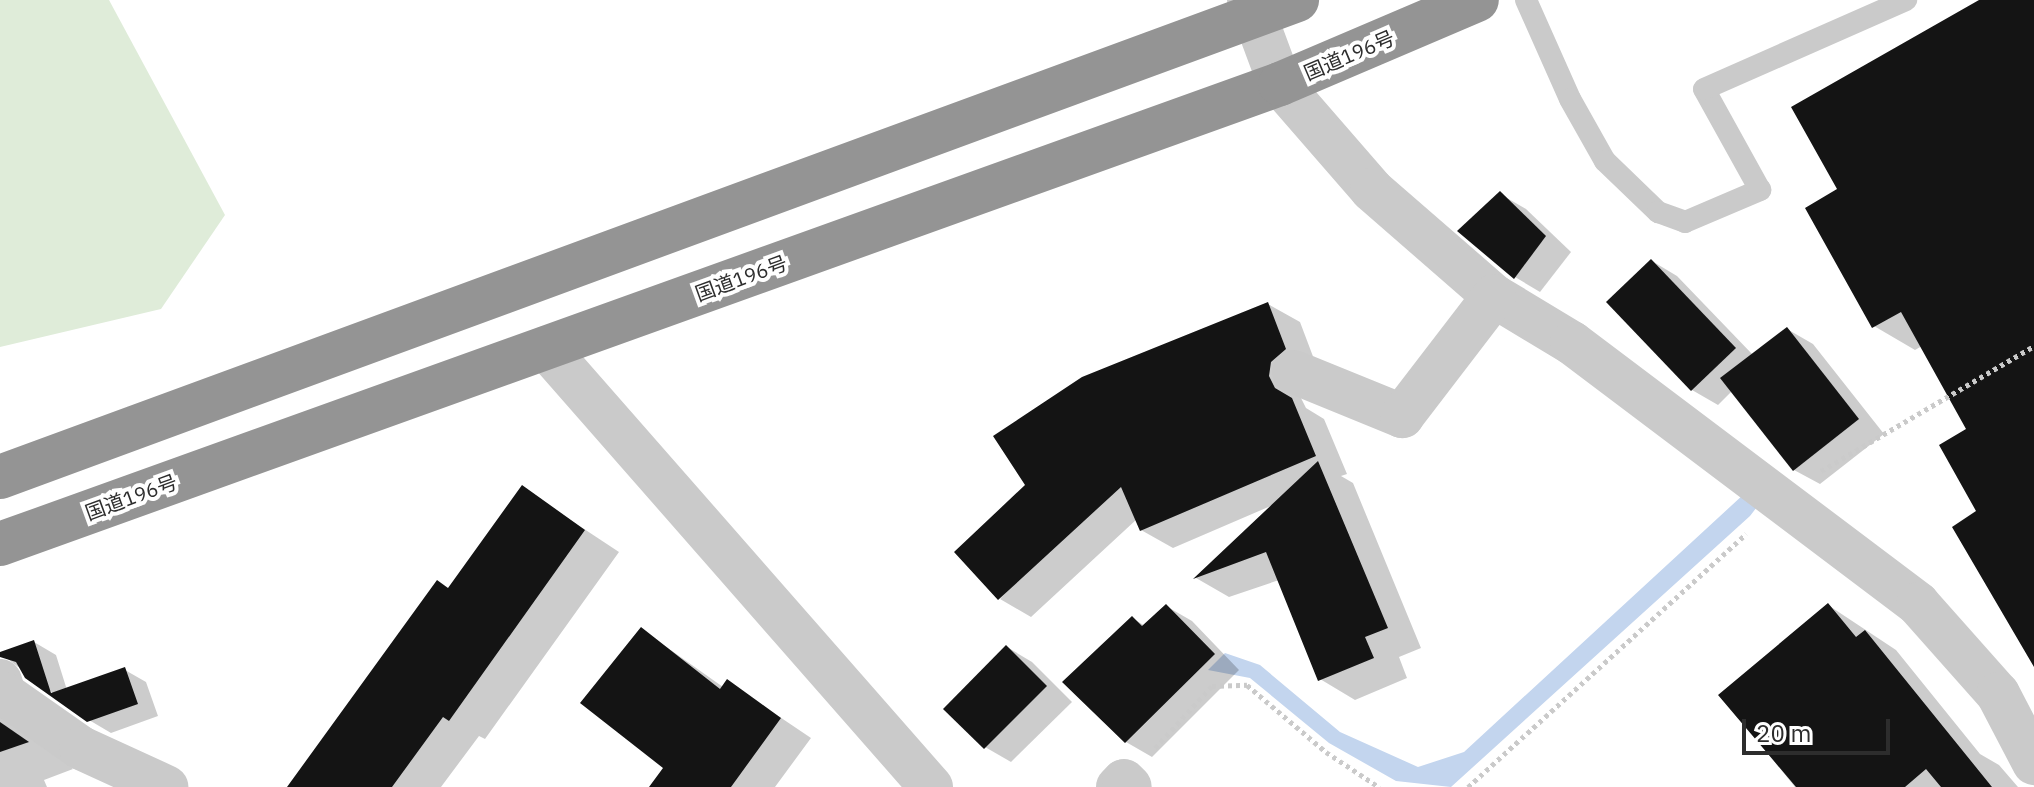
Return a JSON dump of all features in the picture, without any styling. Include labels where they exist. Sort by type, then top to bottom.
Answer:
[{"type":"highway","points":[[0,477],[1253,9],[1297,0]]},
{"type":"highway","name":"国道196号","points":[[0,544],[1280,84],[1477,0]]},
{"type":"street","points":[[1253,9],[1280,84],[1372,190],[1494,296],[1572,343],[1918,604],[1998,694],[2034,763]]},
{"type":"street","points":[[1294,372],[1402,416],[1494,296]]},
{"type":"street","points":[[546,348],[931,787]]},
{"type":"street","points":[[0,681],[4,694],[81,748],[166,787]]},
{"type":"lane","points":[[1526,0],[1570,99],[1605,161],[1658,212],[1685,222],[1760,190],[1704,89],[1906,0]]},
{"type":"path","points":[[1468,787],[1783,502],[1826,468],[2034,346]]},
{"type":"path","points":[[1124,785],[1212,686],[1247,685],[1326,752],[1379,787]]},
{"type":"green space","points":[[0,0],[109,0],[225,215],[161,309],[0,347]]},
{"type":"water","points":[[1744,494],[1760,503],[1750,516],[1451,787],[1396,781],[1329,743],[1250,678],[1208,670],[1225,653],[1260,665],[1340,732],[1418,767],[1464,752]]},
{"type":"building","points":[[1979,0],[2034,0],[2034,667],[1952,527],[1976,511],[1939,445],[1966,429],[1901,312],[1872,328],[1805,208],[1837,189],[1791,107]]},
{"type":"building","points":[[1500,191],[1546,236],[1514,279],[1457,231]]},
{"type":"building","points":[[1651,259],[1736,348],[1691,391],[1606,302]]},
{"type":"building","points":[[1268,302],[1286,349],[1271,362],[1269,376],[1275,388],[1292,398],[1316,456],[1140,531],[1121,487],[998,600],[954,552],[1025,485],[993,436],[1082,377]]},
{"type":"building","points":[[1787,327],[1859,419],[1793,471],[1720,378]]},
{"type":"building","points":[[1318,461],[1388,628],[1365,637],[1374,658],[1318,681],[1266,552],[1193,579]]},
{"type":"building","points":[[522,485],[585,530],[449,721],[443,717],[392,787],[287,787],[437,580],[448,588]]},
{"type":"building","points":[[1828,603],[1856,637],[1865,630],[1992,787],[1941,787],[1926,769],[1905,787],[1796,787],[1718,695]]},
{"type":"building","points":[[1166,604],[1215,654],[1125,743],[1062,682],[1132,616],[1142,626]]},
{"type":"building","points":[[641,627],[720,689],[727,679],[781,718],[731,787],[649,787],[663,768],[580,703]]},
{"type":"building","points":[[34,640],[51,693],[125,667],[138,704],[87,722],[25,678],[16,662],[0,657],[0,652]]},
{"type":"building","points":[[1006,645],[1047,686],[984,749],[943,709]]},
{"type":"building","points":[[0,722],[29,742],[0,752]]}]
